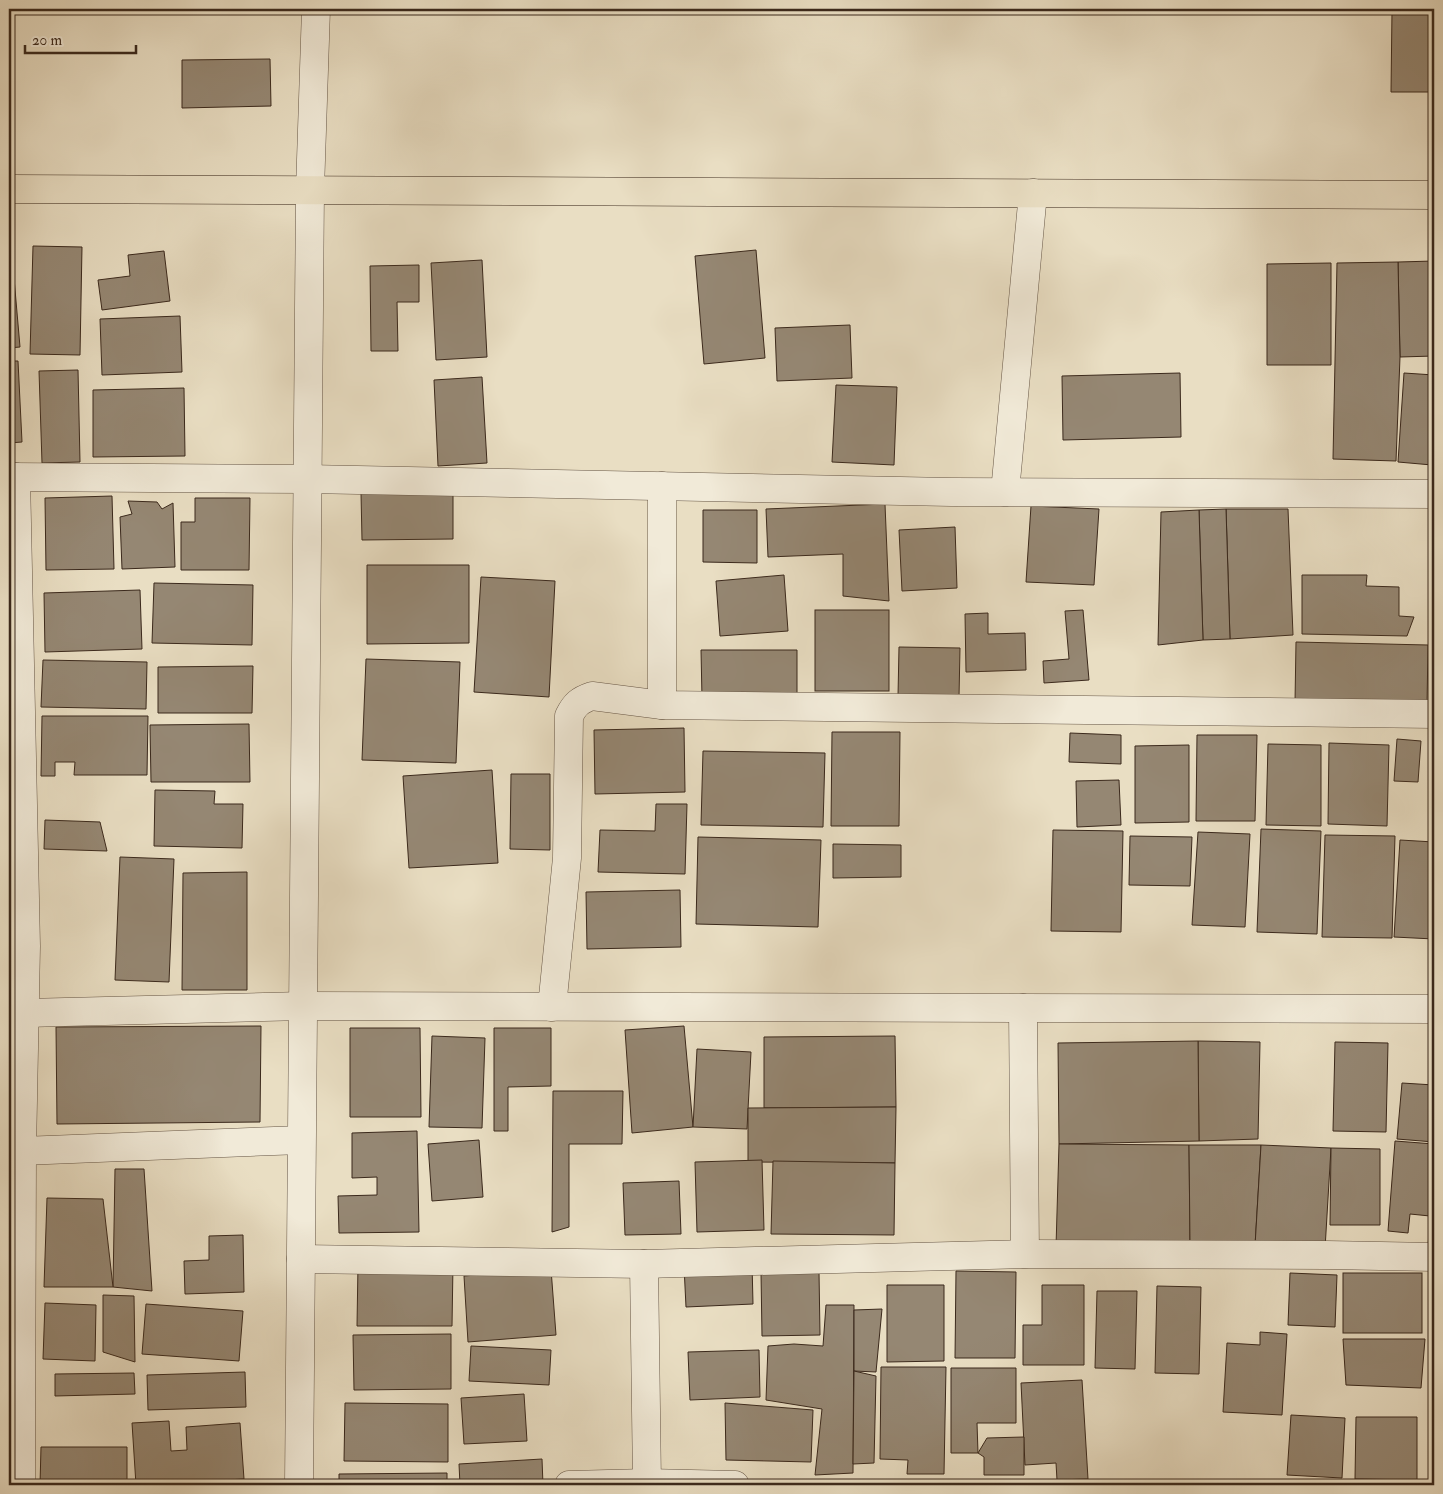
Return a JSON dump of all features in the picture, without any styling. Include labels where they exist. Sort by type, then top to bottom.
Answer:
[{"type":"main road","points":[[9,189],[1434,195]]},
{"type":"street","points":[[299,1485],[310,190],[316,9]]},
{"type":"street","points":[[1005,492],[1033,193]]},
{"type":"street","points":[[21,1485],[15,1458],[26,946],[12,477],[307,479],[1005,492],[1434,494]]},
{"type":"street","points":[[662,486],[662,705]]},
{"type":"street","points":[[552,1007],[567,858],[569,716],[574,706],[592,696],[662,705],[1434,714]]},
{"type":"street","points":[[25,1012],[303,1006],[1434,1009]]},
{"type":"street","points":[[1023,1008],[1026,1254]]},
{"type":"street","points":[[22,1151],[302,1140]]},
{"type":"street","points":[[301,1259],[644,1264],[1026,1254],[1434,1257]]},
{"type":"street","points":[[644,1264],[647,1483]]},
{"type":"street","points":[[569,1485],[647,1483],[735,1485]]},
{"type":"building","points":[[1392,11],[1434,11],[1434,92],[1391,92]]},
{"type":"building","points":[[270,59],[271,106],[182,108],[182,60]]},
{"type":"building","points":[[33,246],[82,247],[80,355],[30,354]]},
{"type":"building","points":[[756,250],[765,358],[704,364],[695,256]]},
{"type":"building","points":[[164,251],[170,301],[102,310],[98,280],[130,276],[128,255]]},
{"type":"building","points":[[482,260],[487,357],[436,360],[431,263]]},
{"type":"building","points":[[1434,261],[1434,356],[1400,357],[1398,262]]},
{"type":"building","points":[[1398,262],[1400,357],[1396,461],[1333,459],[1337,263]]},
{"type":"building","points":[[1331,263],[1331,365],[1267,365],[1267,264]]},
{"type":"building","points":[[419,265],[419,302],[397,302],[398,351],[371,351],[370,266]]},
{"type":"building","points":[[14,278],[20,347],[9,348],[9,279]]},
{"type":"building","points":[[180,316],[182,372],[102,375],[100,319]]},
{"type":"building","points":[[850,325],[852,378],[777,381],[775,328]]},
{"type":"building","points":[[9,361],[18,361],[22,442],[9,443]]},
{"type":"building","points":[[78,370],[80,462],[42,463],[39,371]]},
{"type":"building","points":[[1180,373],[1181,437],[1063,440],[1062,376]]},
{"type":"building","points":[[1404,373],[1434,375],[1432,465],[1398,462]]},
{"type":"building","points":[[482,377],[487,463],[438,466],[434,380]]},
{"type":"building","points":[[836,385],[897,387],[894,465],[832,462]]},
{"type":"building","points":[[184,388],[185,456],[93,457],[93,390]]},
{"type":"building","points":[[453,492],[453,539],[362,540],[361,493]]},
{"type":"building","points":[[112,496],[114,569],[46,570],[45,498]]},
{"type":"building","points":[[195,498],[250,498],[249,570],[181,570],[181,522],[195,522]]},
{"type":"building","points":[[128,501],[157,502],[162,509],[173,503],[175,567],[122,569],[120,517],[132,514]]},
{"type":"building","points":[[885,504],[889,601],[843,596],[843,554],[768,557],[766,509]]},
{"type":"building","points":[[1031,506],[1099,509],[1094,585],[1026,582]]},
{"type":"building","points":[[1226,509],[1288,509],[1293,635],[1230,639]]},
{"type":"building","points":[[1226,509],[1230,639],[1203,640],[1199,510]]},
{"type":"building","points":[[703,510],[757,510],[757,563],[703,562]]},
{"type":"building","points":[[1199,510],[1203,640],[1158,645],[1161,512]]},
{"type":"building","points":[[955,527],[957,588],[902,591],[899,530]]},
{"type":"building","points":[[367,565],[469,565],[469,643],[367,644]]},
{"type":"building","points":[[784,575],[788,631],[720,636],[716,581]]},
{"type":"building","points":[[1302,575],[1367,575],[1366,586],[1399,587],[1399,616],[1414,617],[1407,636],[1302,634]]},
{"type":"building","points":[[481,577],[555,581],[549,697],[474,692]]},
{"type":"building","points":[[154,583],[253,585],[252,645],[152,643]]},
{"type":"building","points":[[140,590],[142,649],[45,652],[44,593]]},
{"type":"building","points":[[815,610],[889,610],[889,691],[815,691]]},
{"type":"building","points":[[1083,610],[1089,680],[1044,683],[1043,661],[1069,659],[1065,611]]},
{"type":"building","points":[[988,613],[988,634],[1025,633],[1026,670],[966,672],[965,614]]},
{"type":"building","points":[[1296,642],[1428,645],[1427,705],[1295,702]]},
{"type":"building","points":[[899,647],[960,648],[959,697],[898,696]]},
{"type":"building","points":[[701,650],[797,650],[797,698],[702,698]]},
{"type":"building","points":[[366,659],[460,662],[456,763],[362,760]]},
{"type":"building","points":[[43,660],[147,662],[146,709],[41,707]]},
{"type":"building","points":[[253,666],[252,713],[158,713],[158,667]]},
{"type":"building","points":[[42,716],[148,716],[147,775],[74,775],[75,762],[55,762],[55,776],[41,776]]},
{"type":"building","points":[[249,724],[250,782],[151,782],[150,725]]},
{"type":"building","points":[[684,728],[685,792],[595,794],[594,730]]},
{"type":"building","points":[[832,732],[900,732],[899,826],[831,826]]},
{"type":"building","points":[[1070,733],[1121,735],[1121,764],[1069,762]]},
{"type":"building","points":[[1197,735],[1257,735],[1255,821],[1196,821]]},
{"type":"building","points":[[1397,739],[1421,741],[1418,782],[1394,781]]},
{"type":"building","points":[[1329,743],[1389,745],[1387,826],[1328,824]]},
{"type":"building","points":[[1268,744],[1321,745],[1321,826],[1266,825]]},
{"type":"building","points":[[1189,745],[1189,822],[1135,823],[1135,746]]},
{"type":"building","points":[[703,751],[825,753],[823,827],[701,825]]},
{"type":"building","points":[[492,770],[498,863],[409,868],[403,776]]},
{"type":"building","points":[[511,774],[550,774],[550,850],[510,849]]},
{"type":"building","points":[[1119,780],[1121,825],[1077,827],[1076,781]]},
{"type":"building","points":[[155,790],[215,791],[214,804],[243,804],[242,848],[154,846]]},
{"type":"building","points":[[656,804],[687,804],[685,874],[598,872],[600,830],[655,831]]},
{"type":"building","points":[[45,820],[100,822],[107,851],[44,849]]},
{"type":"building","points":[[1261,829],[1321,831],[1317,934],[1257,932]]},
{"type":"building","points":[[1053,830],[1123,831],[1121,932],[1051,931]]},
{"type":"building","points":[[1198,832],[1250,834],[1245,927],[1192,925]]},
{"type":"building","points":[[1325,835],[1395,836],[1392,938],[1322,937]]},
{"type":"building","points":[[1130,836],[1192,837],[1190,886],[1129,885]]},
{"type":"building","points":[[698,837],[821,840],[818,927],[696,924]]},
{"type":"building","points":[[1400,840],[1434,842],[1434,939],[1394,937]]},
{"type":"building","points":[[833,844],[901,845],[901,877],[833,878]]},
{"type":"building","points":[[120,857],[174,859],[169,982],[115,980]]},
{"type":"building","points":[[9,860],[14,915],[9,915]]},
{"type":"building","points":[[247,872],[247,990],[182,990],[183,873]]},
{"type":"building","points":[[680,890],[681,947],[587,949],[586,892]]},
{"type":"building","points":[[261,1026],[260,1122],[57,1124],[56,1027]]},
{"type":"building","points":[[684,1026],[693,1127],[632,1133],[625,1030]]},
{"type":"building","points":[[350,1028],[420,1028],[421,1117],[350,1117]]},
{"type":"building","points":[[494,1028],[551,1028],[551,1086],[508,1087],[508,1131],[494,1131]]},
{"type":"building","points":[[432,1036],[485,1038],[482,1128],[429,1127]]},
{"type":"building","points":[[895,1036],[896,1107],[764,1108],[764,1037]]},
{"type":"building","points":[[1198,1041],[1260,1042],[1258,1139],[1199,1141]]},
{"type":"building","points":[[1198,1041],[1199,1141],[1059,1144],[1058,1043]]},
{"type":"building","points":[[1335,1042],[1388,1043],[1386,1132],[1333,1131]]},
{"type":"building","points":[[697,1049],[751,1052],[747,1129],[693,1127]]},
{"type":"building","points":[[1402,1083],[1434,1085],[1434,1142],[1397,1139]]},
{"type":"building","points":[[553,1091],[623,1091],[622,1144],[569,1144],[569,1227],[552,1232]]},
{"type":"building","points":[[896,1107],[895,1163],[748,1162],[748,1108]]},
{"type":"building","points":[[417,1131],[419,1232],[339,1233],[338,1196],[377,1195],[377,1177],[352,1178],[352,1133]]},
{"type":"building","points":[[479,1140],[483,1197],[432,1201],[428,1144]]},
{"type":"building","points":[[1395,1141],[1434,1144],[1434,1248],[1428,1247],[1430,1216],[1410,1214],[1408,1233],[1388,1231]]},
{"type":"building","points":[[1059,1144],[1189,1145],[1190,1244],[1056,1247]]},
{"type":"building","points":[[1189,1145],[1261,1145],[1255,1246],[1190,1244]]},
{"type":"building","points":[[1261,1145],[1331,1148],[1325,1249],[1255,1246]]},
{"type":"building","points":[[1331,1148],[1380,1149],[1380,1225],[1330,1225]]},
{"type":"building","points":[[762,1160],[764,1230],[697,1232],[695,1162]]},
{"type":"building","points":[[773,1161],[895,1163],[894,1235],[771,1234]]},
{"type":"building","points":[[115,1169],[144,1169],[152,1291],[113,1287]]},
{"type":"building","points":[[679,1181],[681,1234],[625,1235],[623,1183]]},
{"type":"building","points":[[47,1198],[103,1199],[113,1287],[44,1287]]},
{"type":"building","points":[[243,1235],[244,1292],[185,1294],[184,1261],[209,1260],[209,1236]]},
{"type":"building","points":[[752,1263],[753,1304],[686,1307],[684,1266]]},
{"type":"building","points":[[358,1265],[453,1265],[452,1326],[357,1326]]},
{"type":"building","points":[[551,1269],[556,1335],[468,1342],[464,1276]]},
{"type":"building","points":[[956,1271],[1016,1272],[1015,1358],[955,1358]]},
{"type":"building","points":[[819,1272],[820,1335],[762,1336],[761,1273]]},
{"type":"building","points":[[1290,1273],[1337,1275],[1335,1327],[1288,1325]]},
{"type":"building","points":[[1343,1273],[1422,1273],[1422,1333],[1343,1333]]},
{"type":"building","points":[[887,1285],[944,1285],[944,1361],[887,1362]]},
{"type":"building","points":[[1042,1285],[1084,1285],[1084,1365],[1023,1365],[1023,1325],[1042,1325]]},
{"type":"building","points":[[1157,1286],[1201,1287],[1199,1374],[1155,1373]]},
{"type":"building","points":[[1097,1291],[1137,1291],[1135,1369],[1095,1368]]},
{"type":"building","points":[[103,1295],[134,1296],[135,1362],[103,1352]]},
{"type":"building","points":[[45,1303],[96,1305],[95,1361],[43,1359]]},
{"type":"building","points":[[146,1304],[243,1311],[239,1361],[142,1354]]},
{"type":"building","points":[[826,1305],[854,1305],[853,1473],[815,1475],[822,1409],[766,1400],[768,1346],[794,1344],[823,1346]]},
{"type":"building","points":[[882,1309],[876,1372],[854,1371],[854,1310]]},
{"type":"building","points":[[1260,1332],[1287,1334],[1282,1415],[1223,1412],[1227,1343],[1260,1345]]},
{"type":"building","points":[[451,1334],[451,1389],[354,1390],[353,1335]]},
{"type":"building","points":[[1343,1339],[1425,1339],[1421,1388],[1346,1385]]},
{"type":"building","points":[[471,1346],[551,1350],[549,1385],[469,1381]]},
{"type":"building","points":[[759,1350],[760,1397],[690,1400],[688,1352]]},
{"type":"building","points":[[881,1367],[946,1367],[944,1474],[907,1474],[908,1460],[880,1459]]},
{"type":"building","points":[[951,1368],[1016,1368],[1016,1423],[977,1423],[978,1453],[951,1453]]},
{"type":"building","points":[[854,1371],[876,1376],[874,1463],[853,1464]]},
{"type":"building","points":[[245,1372],[246,1407],[148,1410],[147,1375]]},
{"type":"building","points":[[134,1373],[135,1394],[55,1396],[55,1374]]},
{"type":"building","points":[[1082,1380],[1088,1479],[1057,1480],[1056,1463],[1025,1465],[1021,1383]]},
{"type":"building","points":[[524,1394],[527,1441],[464,1444],[461,1398]]},
{"type":"building","points":[[345,1403],[448,1404],[448,1462],[344,1461]]},
{"type":"building","points":[[725,1403],[813,1410],[811,1462],[726,1460]]},
{"type":"building","points":[[1291,1415],[1345,1418],[1342,1478],[1287,1475]]},
{"type":"building","points":[[1356,1417],[1417,1417],[1417,1480],[1355,1479]]},
{"type":"building","points":[[169,1421],[171,1451],[187,1450],[186,1427],[240,1423],[244,1479],[136,1485],[132,1423]]},
{"type":"building","points":[[1024,1437],[1024,1475],[984,1475],[984,1457],[978,1453],[987,1438]]},
{"type":"building","points":[[41,1447],[127,1447],[127,1485],[40,1485]]},
{"type":"building","points":[[542,1459],[543,1485],[460,1485],[459,1464]]},
{"type":"building","points":[[447,1473],[447,1485],[339,1485],[339,1474]]}]
